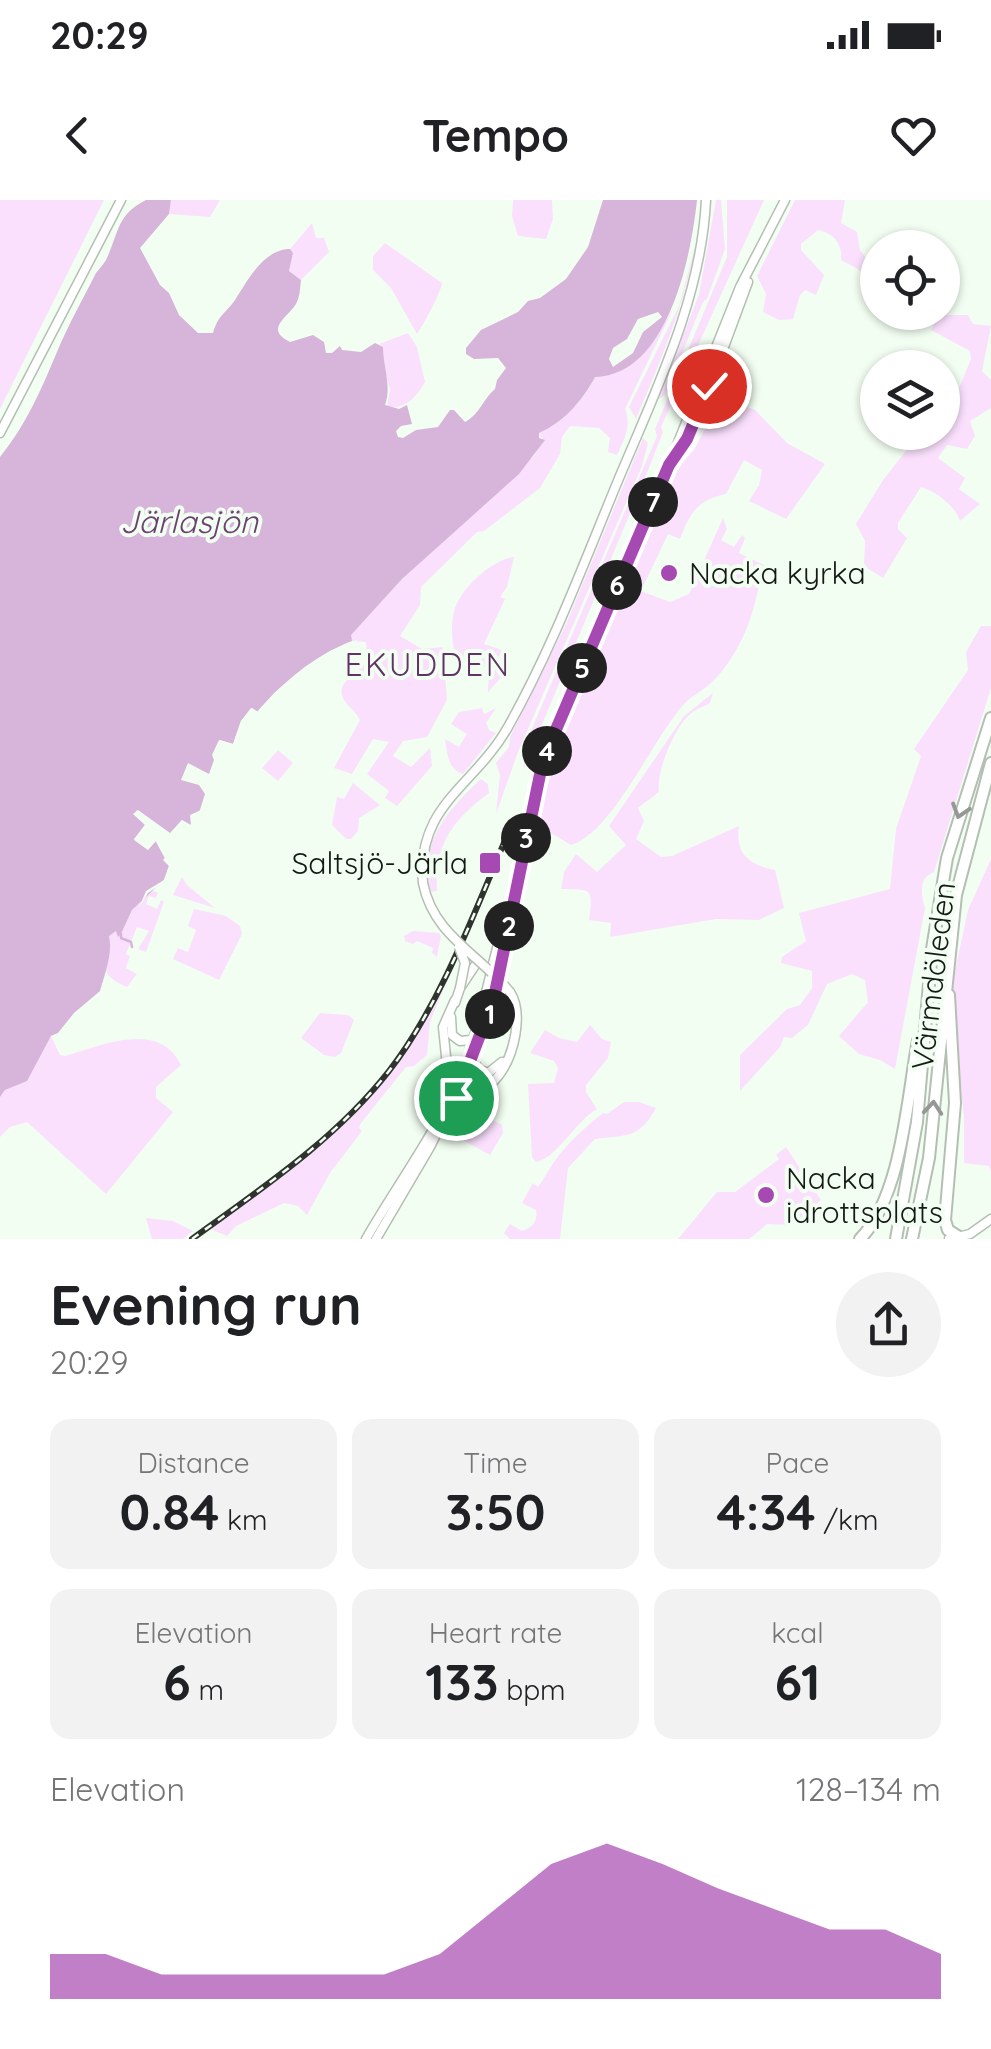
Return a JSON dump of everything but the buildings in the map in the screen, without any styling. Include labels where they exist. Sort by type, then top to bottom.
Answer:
[{"type":"highway","name":"Värmdöleden","points":[[896,1239],[918,1122],[929,980],[947,858],[991,718]]},
{"type":"highway","name":"Värmdöleden","points":[[912,1239],[928,1158],[947,962],[963,860],[991,764]]},
{"type":"highway","points":[[947,962],[955,1104],[945,1220],[958,1238]]},
{"type":"highway","points":[[860,1239],[879,1211],[891,1179],[929,980]]},
{"type":"main road","points":[[0,434],[121,200]]},
{"type":"main road","points":[[430,1148],[464,1107],[496,1079],[518,1019],[517,1004],[510,992],[436,918],[423,882],[424,849],[440,808],[482,766],[507,729],[576,584],[690,300],[702,245],[706,200]]},
{"type":"main road","points":[[376,1239],[430,1148],[473,1059],[494,998],[543,760],[740,287],[785,200]]},
{"type":"main road","points":[[366,1239],[428,1136],[463,1068],[518,878]]},
{"type":"main road","points":[[457,943],[465,962],[450,1021],[452,1035],[460,1041],[472,1040]]},
{"type":"main road","points":[[460,988],[478,962]]},
{"type":"main road","points":[[428,1136],[446,1086],[448,1066],[443,1028],[456,1000]]},
{"type":"main road","points":[[473,1059],[482,1071],[492,1072],[512,1040]]},
{"type":"main road","points":[[958,1238],[991,1218],[976,1239]]},
{"type":"shaded area","points":[[0,200],[104,200],[0,409]]},
{"type":"shaded area","points":[[171,200],[220,200],[210,217],[169,214]]},
{"type":"shaded area","points":[[513,200],[552,200],[553,219],[546,239],[518,236],[512,216]]},
{"type":"shaded area","points":[[716,200],[721,200],[725,249],[665,395],[659,399],[699,294]]},
{"type":"shaded area","points":[[727,200],[764,200],[661,427],[663,432],[651,463],[523,770],[527,740],[657,436],[655,429],[727,257]]},
{"type":"shaded area","points":[[795,200],[845,200],[841,223],[857,232],[860,271],[841,260],[836,240],[818,230],[801,244],[801,250],[824,275],[816,295],[805,290],[793,319],[779,320],[763,312],[766,294],[757,276]]},
{"type":"shaded area","points":[[312,223],[316,238],[324,238],[329,252],[301,280],[289,271],[293,253],[290,249]]},
{"type":"shaded area","points":[[385,243],[442,283],[417,334],[391,288],[373,270],[373,256]]},
{"type":"shaded area","points":[[695,245],[678,312],[636,419],[629,407],[679,306]]},
{"type":"shaded area","points":[[674,307],[625,409],[627,427],[617,455],[608,452],[610,438],[599,428],[570,426],[562,437],[560,454],[540,488],[484,531],[477,532],[421,587],[420,605],[400,636],[422,649],[443,647],[447,700],[427,737],[403,741],[393,756],[411,767],[430,748],[432,766],[397,806],[385,798],[389,791],[367,774],[389,742],[373,739],[352,774],[334,768],[360,720],[344,700],[342,687],[363,664],[366,642],[352,641],[350,635],[406,575],[534,456],[543,440],[539,433],[572,410],[595,376],[622,370],[643,353]]},
{"type":"shaded area","points":[[960,315],[968,315],[973,324],[991,326],[982,371],[991,380],[991,408],[970,421],[975,436],[967,449],[960,448],[960,386],[971,359],[970,351],[931,330],[960,330]]},
{"type":"shaded area","points":[[408,333],[417,347],[425,382],[409,401],[387,408],[390,389],[382,363],[383,347],[379,344]]},
{"type":"shaded area","points":[[739,404],[755,410],[787,443],[825,464],[786,519],[749,501],[759,485],[762,470],[744,460],[726,494],[696,509],[680,539],[668,534],[641,591],[670,602],[689,594],[723,518],[727,529],[721,540],[734,547],[742,535],[745,538],[739,553],[764,565],[752,613],[746,631],[721,672],[674,717],[603,822],[571,845],[536,824],[563,734],[674,472],[694,450],[715,410]]},
{"type":"shaded area","points":[[643,438],[648,443],[642,466],[518,752],[496,814],[500,775],[496,763],[509,747],[510,737],[567,622]]},
{"type":"shaded area","points":[[907,450],[944,450],[938,458],[965,478],[959,489],[980,504],[960,521],[944,500],[921,487],[898,523],[898,529],[907,538],[883,578],[864,566],[865,541],[856,524]]},
{"type":"shaded area","points":[[514,557],[507,587],[500,597],[505,599],[484,644],[502,650],[495,665],[507,671],[488,692],[489,670],[472,659],[460,663],[455,660],[453,617],[457,602],[478,577]]},
{"type":"shaded area","points":[[981,626],[991,626],[991,688],[934,872],[923,882],[925,908],[895,1069],[859,1054],[839,1036],[868,1002],[865,980],[852,974],[827,984],[808,1025],[792,1038],[784,1037],[780,1047],[740,1091],[740,1055],[787,1009],[800,1005],[812,988],[812,971],[781,963],[782,957],[806,941],[799,913],[890,889],[896,829],[921,756],[914,749],[968,670],[966,652]]},
{"type":"shaded area","points":[[713,693],[710,703],[688,716],[671,741],[660,774],[659,792],[638,808],[644,821],[636,839],[661,857],[672,856],[739,826],[739,844],[746,857],[775,870],[784,908],[759,920],[716,919],[610,937],[611,923],[589,920],[588,892],[561,889],[564,872],[576,854],[597,872],[626,845],[609,826],[684,716]]},
{"type":"shaded area","points":[[482,708],[484,714],[496,708],[486,723],[496,733],[463,774],[451,765],[445,739],[459,747],[467,734],[451,724],[459,712]]},
{"type":"shaded area","points":[[278,750],[293,763],[278,781],[262,768]]},
{"type":"shaded area","points":[[481,779],[488,784],[489,793],[448,834],[439,860],[437,891],[431,892],[428,859],[438,829]]},
{"type":"shaded area","points":[[353,783],[380,805],[359,818],[358,831],[346,839],[332,825],[337,797],[344,799]]},
{"type":"shaded area","points":[[991,859],[991,1172],[989,1166],[964,1163],[964,1117],[950,994],[968,910]]},
{"type":"shaded area","points":[[182,877],[187,885],[215,908],[173,895]]},
{"type":"shaded area","points":[[152,890],[158,893],[156,898],[149,896],[146,904],[157,909],[161,900],[164,902],[146,952],[138,949],[149,931],[137,927],[126,954],[130,956],[126,968],[137,974],[127,987],[106,971],[109,936],[116,931],[121,934],[132,910]]},
{"type":"shaded area","points":[[194,909],[226,916],[240,926],[242,934],[219,980],[173,959],[178,948],[188,952],[196,930],[188,926]]},
{"type":"shaded area","points":[[413,931],[439,933],[437,957],[433,948],[405,941],[404,936]]},
{"type":"shaded area","points":[[457,956],[430,1022],[427,1055],[414,1066],[406,1067],[361,1123],[362,1131],[330,1173],[307,1215],[298,1206],[284,1203],[236,1226],[227,1236],[210,1229],[304,1160],[352,1116],[410,1041]]},
{"type":"shaded area","points":[[320,1013],[348,1015],[354,1020],[341,1053],[335,1057],[324,1055],[301,1038]]},
{"type":"shaded area","points":[[590,1025],[602,1039],[611,1042],[608,1058],[586,1085],[597,1109],[551,1154],[536,1162],[532,1157],[528,1084],[554,1083],[558,1068],[554,1061],[530,1053],[545,1030],[577,1042]]},
{"type":"shaded area","points":[[51,1036],[60,1055],[65,1056],[112,1042],[144,1039],[171,1051],[181,1065],[156,1087],[156,1098],[173,1112],[106,1194],[27,1122],[10,1127],[0,1137],[0,1097],[5,1090],[27,1080]]},
{"type":"shaded area","points":[[624,1102],[656,1108],[638,1130],[624,1136],[595,1139],[568,1168],[560,1239],[510,1239],[504,1233],[510,1224],[522,1231],[535,1220],[536,1210],[522,1203],[533,1183],[538,1187],[561,1152],[584,1129]]},
{"type":"shaded area","points":[[477,1112],[502,1125],[503,1133],[490,1155],[459,1138]]},
{"type":"shaded area","name":"Nacka idrottsplats","points":[[786,1147],[821,1200],[792,1225],[767,1224],[749,1239],[678,1239],[717,1192],[735,1192],[779,1159],[776,1155]]},
{"type":"shaded area","points":[[146,1218],[173,1221],[193,1231],[183,1239],[152,1239]]},
{"type":"water","name":"Järlasjön","points":[[146,200],[171,200],[169,214],[140,248],[179,315],[198,333],[213,333],[264,260],[290,249],[293,253],[289,271],[301,280],[300,292],[296,304],[280,323],[279,333],[290,342],[313,335],[324,342],[326,353],[340,346],[342,350],[361,352],[375,343],[383,347],[385,405],[399,409],[407,405],[412,424],[396,431],[403,438],[416,430],[438,427],[450,410],[465,422],[478,411],[506,368],[498,358],[474,359],[466,354],[466,348],[481,330],[518,312],[528,301],[540,298],[566,279],[588,247],[603,200],[697,200],[681,281],[658,335],[641,357],[620,371],[595,377],[572,410],[539,433],[539,438],[545,440],[519,474],[402,579],[351,635],[352,641],[300,671],[257,712],[251,708],[241,721],[233,744],[220,740],[201,810],[190,815],[191,825],[182,820],[170,834],[136,810],[145,825],[134,839],[148,850],[155,840],[169,866],[164,880],[132,910],[121,934],[118,937],[116,931],[109,936],[109,956],[100,991],[51,1036],[27,1081],[5,1090],[0,1097],[0,457],[32,407],[124,218]]},
{"type":"pier","points":[[658,312],[662,317],[643,332],[633,353],[613,367],[609,359],[613,348],[627,339],[638,319]]},
{"type":"pier","points":[[357,640],[306,671],[258,715],[252,711],[243,722],[234,749],[221,747],[210,793],[198,816],[205,794],[199,785],[181,780],[188,763],[209,774],[219,740],[233,744],[241,721],[252,708],[258,712],[305,667],[330,651]]},
{"type":"pier","points":[[138,810],[170,833],[182,820],[189,825],[198,823],[192,830],[182,825],[170,839],[150,826],[141,839],[147,843],[153,836],[159,837],[172,854],[169,860],[173,864],[166,881],[148,893],[139,908],[146,891],[164,880],[169,866],[156,841],[148,850],[134,840],[145,825],[133,814]]},
{"type":"waterway","points":[[121,934],[132,947]]},
{"type":"railway","points":[[192,1239],[321,1141],[389,1071],[442,984],[512,824]]},
{"type":"place","name":"Nacka kyrka","points":[[669,573]]},
{"type":"place","name":"Saltsjö-Järla","points":[[490,863]]},
{"type":"place","name":"Nacka idrottsplats","points":[[766,1195]]},
{"type":"district","name":"EKUDDEN","points":[[428,664]]},
{"type":"route","points":[[456,1098],[494,998],[543,760],[669,465],[687,439],[709,386]]}]
